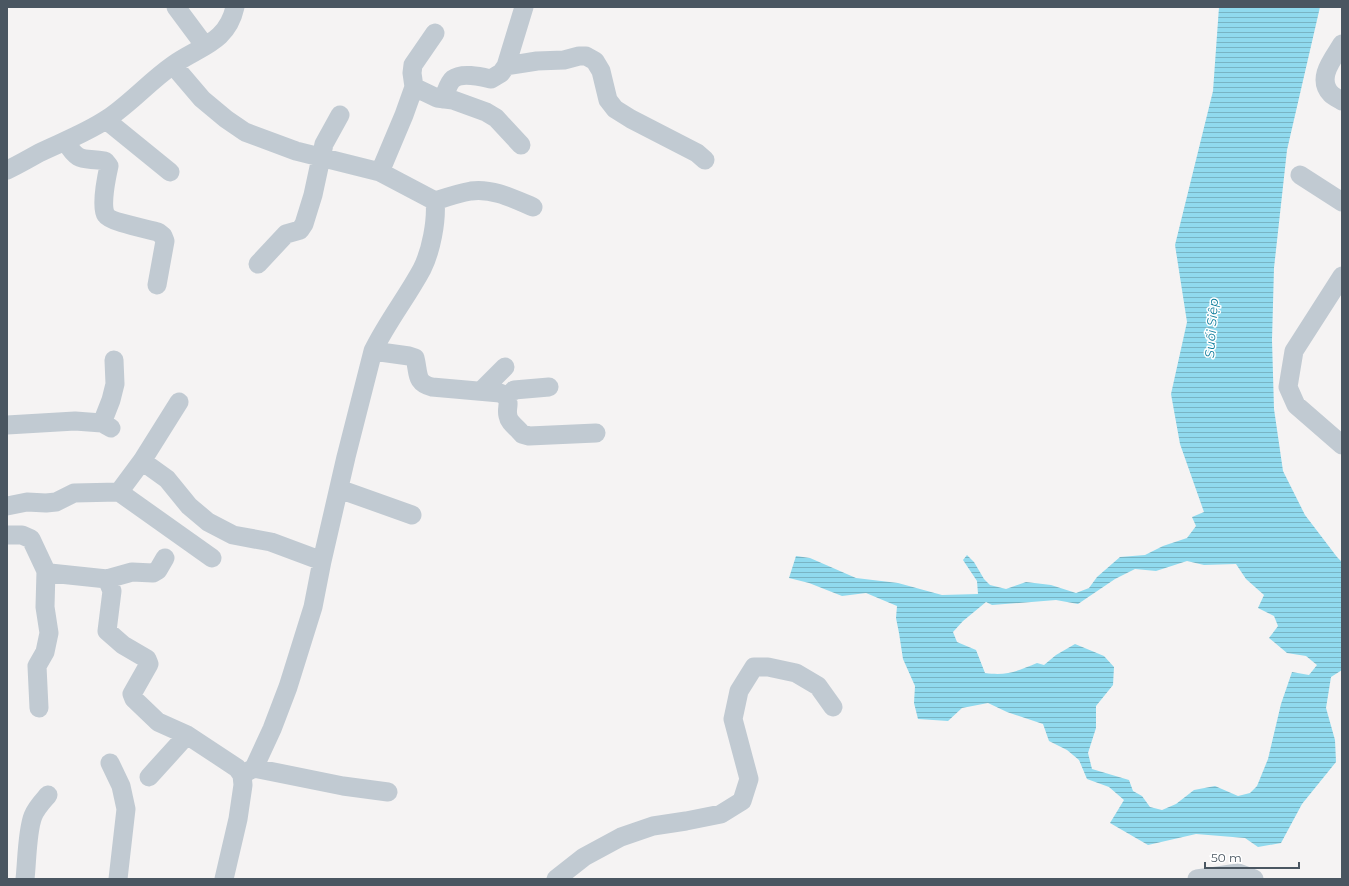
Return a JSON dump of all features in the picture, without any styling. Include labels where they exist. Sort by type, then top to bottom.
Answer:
[{"type":"street","points":[[176,7],[205,46]]},
{"type":"street","points":[[7,170],[40,153],[66,142],[106,120],[173,65],[205,46],[226,31],[234,14],[235,7]]},
{"type":"street","points":[[443,99],[452,79],[458,76],[473,75],[491,79],[501,73],[506,66],[524,7]]},
{"type":"street","points":[[380,172],[414,87],[412,73],[413,65],[435,33]]},
{"type":"street","points":[[1342,44],[1325,72],[1325,84],[1331,94],[1342,101]]},
{"type":"street","points":[[506,66],[537,61],[564,60],[579,56],[586,56],[594,61],[601,71],[608,100],[614,109],[697,153],[705,160]]},
{"type":"street","points":[[173,65],[202,99],[226,120],[245,132],[279,146],[380,172],[435,200],[472,191],[492,192],[508,196],[533,208]]},
{"type":"street","points":[[414,87],[437,98],[453,100],[486,112],[496,118],[521,145]]},
{"type":"street","points":[[258,264],[286,234],[300,230],[304,224],[313,195],[324,144],[340,115]]},
{"type":"street","points":[[106,120],[170,172]]},
{"type":"street","points":[[66,142],[78,158],[85,160],[105,161],[109,166],[104,208],[106,215],[113,220],[158,232],[163,236],[165,241],[157,285]]},
{"type":"street","points":[[1300,175],[1342,202]]},
{"type":"street","points":[[224,879],[238,819],[243,786],[248,772],[272,729],[291,679],[313,607],[322,561],[373,351],[381,335],[398,310],[422,268],[427,255],[432,233],[436,212],[435,200]]},
{"type":"street","points":[[1342,276],[1294,351],[1288,387],[1296,405],[1342,444]]},
{"type":"street","points":[[373,351],[415,358],[420,381],[425,386],[500,393],[507,396],[509,402],[508,416],[522,434],[529,436],[596,433]]},
{"type":"street","points":[[7,425],[75,421],[107,425],[110,400],[115,384],[114,360]]},
{"type":"street","points":[[481,391],[505,367]]},
{"type":"street","points":[[507,396],[514,390],[550,387]]},
{"type":"street","points":[[119,492],[142,461],[179,402]]},
{"type":"street","points":[[142,461],[167,479],[189,506],[208,522],[234,535],[271,542],[322,561]]},
{"type":"street","points":[[339,489],[412,516]]},
{"type":"street","points":[[7,506],[27,502],[56,502],[74,493],[119,492],[212,558]]},
{"type":"street","points":[[7,535],[22,535],[31,539],[46,571],[45,607],[49,633],[45,652],[37,666],[39,708]]},
{"type":"street","points":[[46,571],[50,573],[107,579],[132,572],[153,573],[158,570],[165,558]]},
{"type":"street","points":[[107,579],[112,591],[107,631],[123,645],[147,659],[149,664],[132,694],[134,699],[158,722],[187,735],[237,768],[248,772],[388,792]]},
{"type":"street","points":[[556,879],[584,857],[621,837],[653,826],[721,814],[742,801],[749,779],[733,719],[739,691],[754,667],[768,667],[796,673],[818,686],[833,707]]},
{"type":"street","points":[[149,777],[187,735]]},
{"type":"street","points":[[110,763],[121,786],[126,809],[118,879]]},
{"type":"street","points":[[25,879],[30,825],[39,805],[48,795]]},
{"type":"street","points":[[1197,879],[1238,872],[1254,879]]},
{"type":"water","name":"Suối Siệp","points":[[1219,7],[1320,7],[1287,150],[1274,268],[1272,340],[1274,409],[1283,471],[1305,515],[1342,562],[1342,670],[1331,677],[1326,708],[1335,740],[1336,762],[1302,804],[1281,843],[1258,847],[1245,838],[1196,834],[1148,845],[1110,823],[1124,800],[1109,787],[1087,779],[1079,760],[1067,750],[1049,741],[1043,724],[1007,712],[988,703],[962,708],[948,721],[918,719],[914,703],[915,686],[903,659],[896,618],[897,606],[866,593],[842,596],[809,583],[789,578],[796,556],[810,558],[856,578],[898,583],[942,595],[978,594],[977,581],[963,560],[967,555],[974,562],[984,579],[990,585],[1006,589],[1026,582],[1051,585],[1076,593],[1089,588],[1097,577],[1120,557],[1145,555],[1163,546],[1187,538],[1196,526],[1192,517],[1204,512],[1180,444],[1171,394],[1187,322],[1175,245],[1213,91]],"holes":[[[1187,561],[1204,565],[1236,564],[1246,579],[1264,595],[1258,608],[1274,616],[1278,626],[1269,638],[1287,653],[1306,656],[1317,665],[1309,675],[1292,672],[1281,704],[1268,759],[1257,786],[1250,793],[1238,796],[1215,786],[1194,790],[1176,804],[1162,810],[1150,807],[1142,796],[1133,791],[1129,780],[1092,769],[1088,753],[1096,728],[1096,706],[1113,685],[1114,667],[1104,656],[1075,644],[1056,655],[1044,665],[1037,663],[1018,670],[1000,674],[985,673],[976,650],[957,642],[953,632],[963,621],[986,602],[992,605],[1056,600],[1078,604],[1115,579],[1135,569],[1156,571]]]}]
